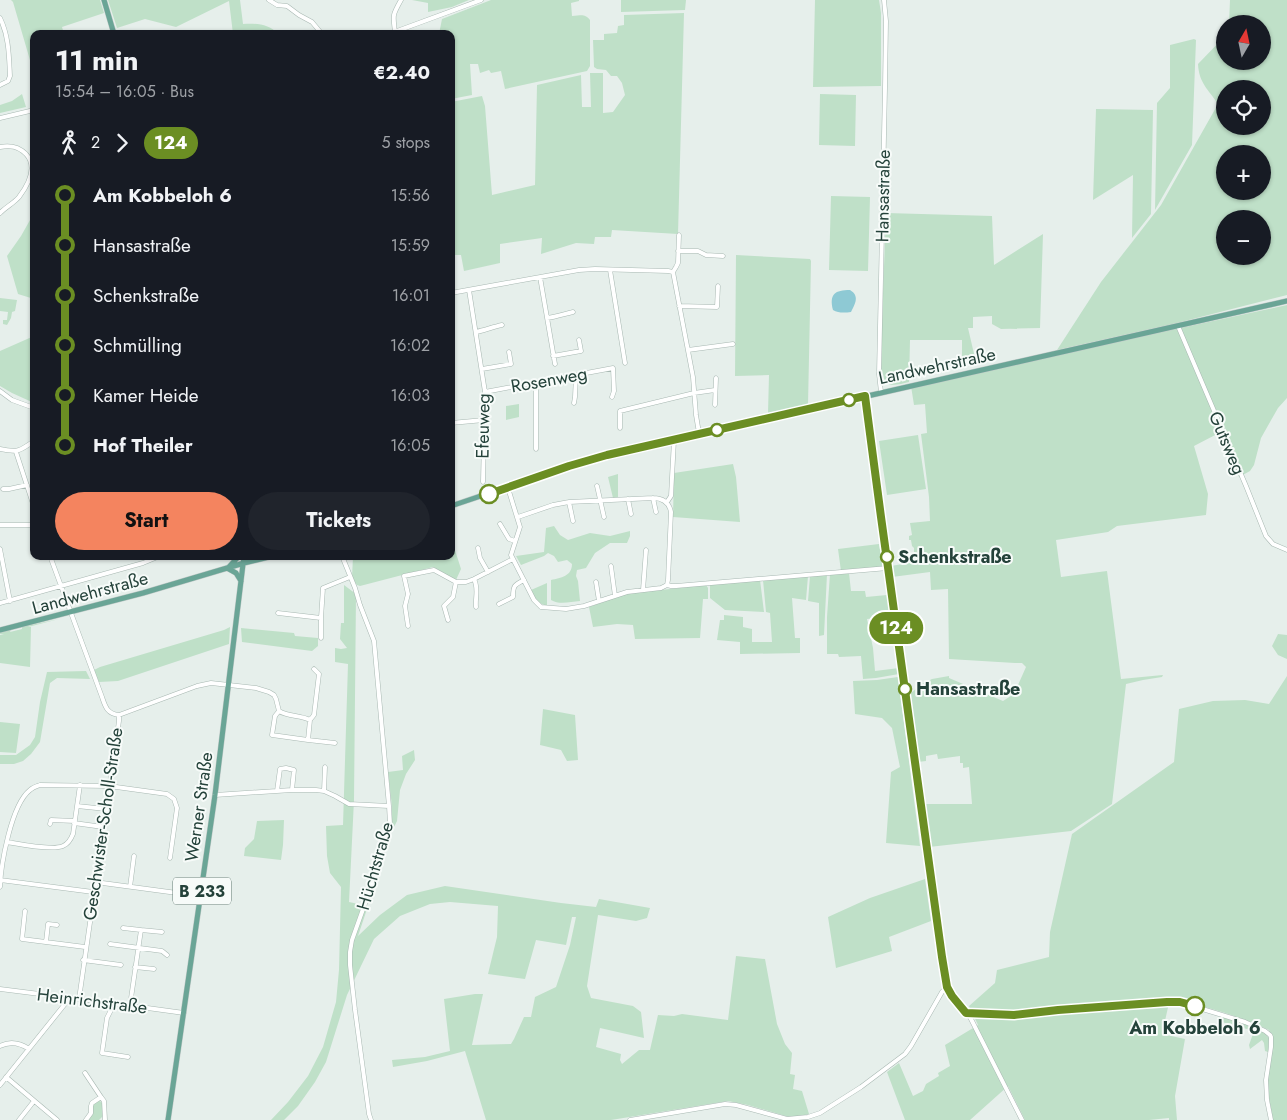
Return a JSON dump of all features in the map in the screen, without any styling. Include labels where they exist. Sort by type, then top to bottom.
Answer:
[{"type":"main road","points":[[104,0],[113,30]]},
{"type":"main road","name":"Landwehrstraße","points":[[455,505],[592,459],[1287,300]]},
{"type":"main road","points":[[236,560],[227,568],[236,573],[241,582]]},
{"type":"main road","name":"Landwehrstraße","points":[[0,630],[258,560]]},
{"type":"main road","name":"Werner Straße","points":[[168,1120],[216,795],[244,563]]},
{"type":"street","points":[[269,0],[277,5],[287,6],[312,22],[319,30]]},
{"type":"street","points":[[395,30],[393,18],[401,0]]},
{"type":"street","points":[[400,30],[481,0]]},
{"type":"street","name":"Hansastraße","points":[[881,392],[879,374],[886,21],[884,0]]},
{"type":"street","points":[[0,18],[9,49],[10,76],[8,81],[0,85]]},
{"type":"street","points":[[0,35],[6,35]]},
{"type":"street","points":[[0,118],[30,111]]},
{"type":"street","points":[[0,147],[16,146],[28,156],[30,161]]},
{"type":"street","points":[[0,212],[18,198],[30,177]]},
{"type":"street","points":[[679,235],[677,265],[672,272],[688,350],[699,434]]},
{"type":"street","points":[[678,251],[698,251],[706,255],[723,256]]},
{"type":"street","points":[[455,292],[579,270],[672,272]]},
{"type":"street","points":[[610,270],[625,363]]},
{"type":"street","points":[[540,277],[555,364]]},
{"type":"street","points":[[679,306],[716,307],[718,286]]},
{"type":"street","name":"Efeuweg","points":[[469,290],[485,392],[483,482]]},
{"type":"street","points":[[547,318],[573,312]]},
{"type":"street","points":[[476,332],[502,325]]},
{"type":"street","name":"Gutsweg","points":[[1178,326],[1266,536],[1273,544],[1287,550]]},
{"type":"street","points":[[553,356],[581,351],[579,340]]},
{"type":"street","points":[[688,350],[733,344]]},
{"type":"street","name":"Efeuweg","points":[[482,370],[511,364],[509,352]]},
{"type":"street","name":"Rosenweg","points":[[485,392],[613,368],[614,391],[612,397]]},
{"type":"street","points":[[574,403],[576,375]]},
{"type":"street","points":[[715,405],[716,378]]},
{"type":"street","points":[[536,382],[536,449]]},
{"type":"street","points":[[620,428],[620,411],[694,393],[715,390]]},
{"type":"street","points":[[0,391],[12,400],[30,407]]},
{"type":"street","points":[[865,396],[947,987],[966,1013],[982,1040],[1022,1120]]},
{"type":"street","points":[[455,423],[484,420]]},
{"type":"street","points":[[667,502],[672,496],[674,440]]},
{"type":"street","points":[[0,449],[16,452],[30,444]]},
{"type":"street","points":[[16,452],[30,495]]},
{"type":"street","points":[[3,489],[27,486]]},
{"type":"street","points":[[597,486],[604,517]]},
{"type":"street","points":[[508,488],[520,527],[511,555],[534,600],[540,607],[566,609],[584,606],[627,592],[661,588],[667,585],[676,586],[888,568]]},
{"type":"street","points":[[654,498],[656,512]]},
{"type":"street","points":[[628,499],[631,514]]},
{"type":"street","points":[[518,517],[553,505],[569,502],[662,499],[670,506],[667,585]]},
{"type":"street","points":[[569,502],[573,521]]},
{"type":"street","points":[[500,524],[508,539],[515,541]]},
{"type":"street","points":[[0,525],[30,525]]},
{"type":"street","points":[[478,548],[480,558],[488,572]]},
{"type":"street","points":[[0,549],[10,601]]},
{"type":"street","points":[[643,590],[646,550]]},
{"type":"street","points":[[408,626],[405,606],[408,594],[404,576],[434,570],[456,582],[466,582],[513,559]]},
{"type":"street","name":"Geschwister-Scholl-Straße","points":[[51,560],[106,707],[111,713],[118,715],[119,721],[78,998]]},
{"type":"street","points":[[0,603],[150,560]]},
{"type":"street","name":"Hüchtstraße","points":[[344,560],[374,641],[390,824],[372,884],[352,940],[350,952],[355,1010],[366,1098],[371,1120]]},
{"type":"street","points":[[610,566],[615,596]]},
{"type":"street","points":[[321,638],[323,588],[350,577]]},
{"type":"street","points":[[474,579],[477,589],[476,607]]},
{"type":"street","points":[[499,604],[513,597],[514,587],[524,580]]},
{"type":"street","points":[[448,620],[444,606],[452,597],[456,582]]},
{"type":"street","points":[[596,582],[598,601]]},
{"type":"street","points":[[278,613],[321,618]]},
{"type":"street","points":[[308,740],[310,720],[314,715],[319,674],[314,670]]},
{"type":"street","points":[[118,715],[211,683],[256,688],[269,692],[274,695],[279,711],[310,720]]},
{"type":"street","points":[[279,711],[275,716],[272,735],[334,743]]},
{"type":"street","points":[[324,791],[325,767]]},
{"type":"street","points":[[277,791],[280,769],[286,768],[294,770],[292,790]]},
{"type":"street","points":[[0,887],[7,842],[19,808],[24,797],[31,789],[40,785],[109,786],[163,792],[174,798],[177,808],[170,858]]},
{"type":"street","points":[[7,842],[50,848],[60,847],[68,843],[72,837],[80,785]]},
{"type":"street","points":[[216,795],[292,790],[324,791],[348,804],[389,806]]},
{"type":"street","points":[[77,806],[106,809]]},
{"type":"street","points":[[50,824],[50,820],[103,827]]},
{"type":"street","points":[[130,887],[134,856]]},
{"type":"street","points":[[0,880],[94,892]]},
{"type":"street","points":[[95,882],[176,893]]},
{"type":"street","points":[[26,910],[22,939],[85,947]]},
{"type":"street","points":[[42,923],[57,925]]},
{"type":"street","points":[[46,942],[48,924]]},
{"type":"street","points":[[123,928],[162,932]]},
{"type":"street","points":[[130,1005],[141,930]]},
{"type":"street","points":[[110,944],[162,951],[167,955]]},
{"type":"street","points":[[84,960],[121,965]]},
{"type":"street","points":[[135,966],[154,969]]},
{"type":"street","points":[[630,1120],[725,1104],[736,1105],[783,1119],[802,1118],[820,1113],[861,1087],[900,1058],[912,1046],[942,992],[947,987]]},
{"type":"street","name":"Heinrichstraße","points":[[0,989],[184,1013]]},
{"type":"street","points":[[0,1085],[66,1002],[67,997]]},
{"type":"street","points":[[111,1002],[102,1052],[128,1057]]},
{"type":"street","points":[[966,1013],[1014,1015],[1092,1007],[1175,1002],[1245,1022],[1266,1031],[1271,1038],[1266,1080],[1271,1120]]},
{"type":"street","points":[[0,1046],[12,1043],[21,1044],[28,1049]]},
{"type":"street","points":[[85,1074],[104,1101],[104,1120]]},
{"type":"street","points":[[6,1077],[57,1120]]},
{"type":"street","points":[[86,1120],[91,1113],[90,1106],[101,1097]]},
{"type":"street","points":[[19,1120],[34,1101]]},
{"type":"green space","points":[[11,0],[100,0],[104,13],[62,27],[63,30],[30,30],[30,60]]},
{"type":"green space","points":[[108,0],[240,0],[243,24],[257,24],[267,26],[274,30],[233,30],[229,1],[176,27],[145,19],[117,28]]},
{"type":"green space","points":[[412,0],[469,0],[452,7],[428,12],[428,3]]},
{"type":"green space","points":[[491,0],[579,0],[571,3],[572,16],[584,16],[590,20],[590,66],[587,71],[505,89],[501,71],[491,73],[489,70],[480,73],[478,64],[470,64],[472,95],[455,98],[455,30],[440,30],[442,19]]},
{"type":"green space","points":[[621,0],[686,0],[685,10],[621,12]]},
{"type":"green space","points":[[815,0],[879,0],[881,13],[881,86],[813,87]]},
{"type":"green space","points":[[1230,0],[1287,0],[1287,295],[1177,323],[1057,350],[1101,282],[1161,205],[1216,108],[1216,135],[1271,135],[1271,80],[1216,80],[1216,101],[1202,81],[1198,64],[1216,45],[1216,70],[1271,70],[1271,15],[1229,15]]},
{"type":"green space","points":[[684,13],[678,234],[612,230],[611,237],[595,237],[594,244],[576,243],[541,254],[542,238],[500,244],[500,263],[464,271],[461,255],[455,255],[455,101],[482,96],[485,106],[492,195],[535,185],[537,85],[581,75],[582,107],[591,107],[590,73],[603,73],[603,113],[613,112],[625,95],[622,83],[617,76],[611,76],[606,70],[594,67],[593,40],[604,40],[604,34],[617,33],[618,26],[624,25],[624,15]]},
{"type":"green space","points":[[1196,40],[1192,145],[1155,210],[1157,103],[1170,88],[1170,45]]},
{"type":"green space","points":[[22,94],[26,107],[0,113],[0,105],[12,101]]},
{"type":"green space","points":[[820,94],[856,95],[855,146],[819,145]]},
{"type":"green space","points":[[1096,109],[1153,110],[1151,214],[1132,238],[1133,175],[1093,200]]},
{"type":"green space","points":[[831,196],[870,197],[868,271],[829,270]]},
{"type":"green space","points":[[886,213],[992,216],[994,265],[1043,234],[1040,328],[1001,329],[992,324],[992,316],[973,317],[973,328],[968,328],[975,358],[962,360],[962,340],[910,340],[909,382],[892,385],[885,382],[880,374]]},
{"type":"green space","points":[[30,220],[30,298],[18,294],[7,256]]},
{"type":"green space","points":[[736,255],[810,259],[811,261],[808,405],[768,413],[769,375],[735,376]]},
{"type":"green space","points":[[0,298],[17,300],[15,311],[12,312],[7,325],[3,324],[3,320],[7,320],[8,312],[0,311]]},
{"type":"green space","points":[[1287,305],[1287,398],[1278,408],[1261,438],[1254,465],[1250,471],[1239,477],[1219,433],[1194,446],[1208,494],[1206,515],[1117,526],[1108,532],[1056,540],[1061,577],[1107,571],[1121,679],[1163,675],[1162,677],[1126,684],[1112,804],[1071,831],[929,847],[923,804],[972,804],[969,767],[963,768],[963,763],[960,763],[960,756],[938,759],[937,754],[926,756],[926,761],[918,762],[909,695],[920,685],[932,679],[949,676],[949,678],[1003,701],[1014,694],[1026,667],[1022,663],[949,659],[948,589],[931,590],[930,572],[892,577],[891,566],[914,562],[914,548],[911,540],[909,540],[909,536],[912,535],[910,523],[930,521],[921,434],[927,433],[925,404],[914,405],[911,386]]},
{"type":"green space","points":[[30,338],[30,401],[0,386],[0,351]]},
{"type":"green space","points":[[519,404],[519,417],[506,420],[506,406]]},
{"type":"green space","points":[[918,435],[926,489],[887,495],[879,441]]},
{"type":"green space","points":[[733,464],[740,522],[673,517],[674,473]]},
{"type":"green space","points":[[618,474],[618,497],[613,498],[608,477]]},
{"type":"green space","points":[[554,526],[560,535],[568,540],[590,533],[610,536],[630,531],[627,543],[610,543],[595,553],[586,568],[577,570],[576,576],[580,601],[561,603],[551,600],[551,580],[568,574],[572,568],[572,564],[567,560],[558,562],[554,556],[548,553],[521,565],[516,556],[544,552],[546,528]]},
{"type":"green space","points":[[879,544],[883,568],[841,571],[838,549]]},
{"type":"green space","points":[[455,550],[461,569],[456,580],[433,567],[360,586],[352,578],[353,560],[455,560]]},
{"type":"green space","points":[[849,573],[851,591],[865,591],[866,597],[887,595],[890,617],[867,619],[873,648],[875,671],[899,668],[899,674],[863,679],[861,656],[839,657],[838,654],[827,654],[830,574]]},
{"type":"green space","points":[[827,574],[824,635],[819,636],[819,603],[808,601],[810,576]]},
{"type":"green space","points":[[808,576],[806,600],[792,598],[795,638],[800,638],[800,653],[740,654],[740,642],[717,640],[720,620],[724,620],[724,615],[743,617],[743,627],[752,629],[752,642],[772,642],[770,613],[766,612],[763,580]]},
{"type":"green space","points":[[760,580],[764,612],[725,610],[710,598],[710,584]]},
{"type":"green space","points":[[547,583],[547,606],[537,602],[531,590]]},
{"type":"green space","points":[[344,585],[356,594],[354,800],[349,902],[368,906],[358,936],[380,915],[407,895],[445,886],[596,907],[599,899],[650,908],[647,918],[636,921],[598,915],[587,986],[591,998],[633,1006],[641,1012],[644,1038],[600,1028],[596,1047],[621,1054],[620,1060],[622,1064],[639,1050],[650,1050],[658,1015],[674,1016],[682,1014],[728,1020],[736,956],[765,959],[777,1024],[785,1044],[792,1053],[790,1074],[795,1075],[793,1089],[802,1091],[809,1114],[789,1117],[728,1101],[611,1120],[486,1120],[465,1051],[427,1061],[393,1067],[392,1060],[425,1057],[450,1051],[444,999],[483,994],[472,1045],[511,1044],[524,1017],[531,1017],[535,997],[556,987],[570,945],[576,917],[572,917],[566,945],[536,940],[525,979],[488,974],[497,937],[498,906],[450,902],[430,904],[400,916],[374,939],[347,995],[326,1062],[315,1082],[298,1106],[284,1120],[271,1120],[308,1076],[323,1047],[336,1002],[339,970],[341,887],[330,873],[327,856],[326,826],[343,825],[348,664],[335,662],[335,648],[347,648],[340,639],[341,623],[344,623]]},
{"type":"green space","points":[[706,585],[708,588],[708,599],[703,599],[700,638],[635,639],[633,625],[617,624],[593,627],[589,607],[625,594]]},
{"type":"green space","points":[[59,619],[28,627],[31,627],[30,667],[0,663],[0,635],[4,634],[0,634],[0,632],[11,630],[10,632],[22,629],[22,627]]},
{"type":"green space","points":[[230,627],[229,644],[118,681],[99,682],[94,670],[224,630]]},
{"type":"green space","points":[[241,628],[294,633],[295,636],[318,638],[318,646],[312,651],[242,642]]},
{"type":"green space","points":[[1278,634],[1287,635],[1287,659],[1278,655],[1272,646]]},
{"type":"green space","points":[[86,671],[90,679],[57,678],[50,683],[40,742],[23,761],[14,764],[0,764],[0,755],[16,755],[30,745],[35,737],[47,672]]},
{"type":"green space","points":[[1287,676],[1287,1120],[1273,1120],[1267,1087],[1273,1042],[1269,1030],[1223,1012],[1175,999],[1169,1003],[1162,1034],[1185,1039],[1175,1096],[1177,1120],[1169,1120],[1169,1118],[1149,1120],[1025,1120],[1008,1086],[970,1120],[905,1120],[887,1072],[899,1063],[913,1096],[923,1091],[926,1084],[939,1076],[938,1073],[950,1066],[945,1045],[978,1025],[969,1006],[995,983],[997,970],[1049,957],[1050,932],[1072,834],[1174,762],[1179,709],[1213,701],[1245,700],[1269,704]]},
{"type":"green space","points":[[898,677],[920,846],[886,843],[891,772],[900,767],[892,728],[882,718],[855,714],[853,681]]},
{"type":"green space","points":[[543,709],[575,715],[578,760],[567,761],[561,750],[540,745]]},
{"type":"green space","points":[[0,722],[20,724],[16,753],[0,752]]},
{"type":"green space","points":[[414,750],[415,760],[406,774],[400,790],[397,821],[392,831],[392,807],[388,772],[403,770],[402,756]]},
{"type":"green space","points":[[284,820],[281,860],[244,856],[245,848],[254,839],[257,821]]},
{"type":"green space","points":[[925,879],[931,921],[889,937],[892,951],[836,968],[828,917],[870,898]]},
{"type":"green space","points":[[1223,1017],[1264,1032],[1269,1038],[1268,1052],[1265,1051],[1262,1040],[1250,1049],[1249,1045],[1254,1031],[1222,1022]]},
{"type":"green space","points":[[99,1100],[103,1104],[103,1116],[99,1120],[87,1120],[93,1104]]},
{"type":"water","points":[[850,290],[856,297],[851,312],[837,312],[833,310],[832,300],[834,294]]},
{"type":"bus line","name":"124","points":[[489,494],[607,455],[865,396],[945,979],[949,991],[966,1013],[1014,1015],[1167,1002],[1180,1002],[1195,1006]]},
{"type":"place","name":"Schenkstraße","points":[[887,557]]},
{"type":"place","name":"Hansastraße","points":[[905,689]]},
{"type":"place","name":"Am Kobbeloh 6","points":[[1195,1006]]}]
